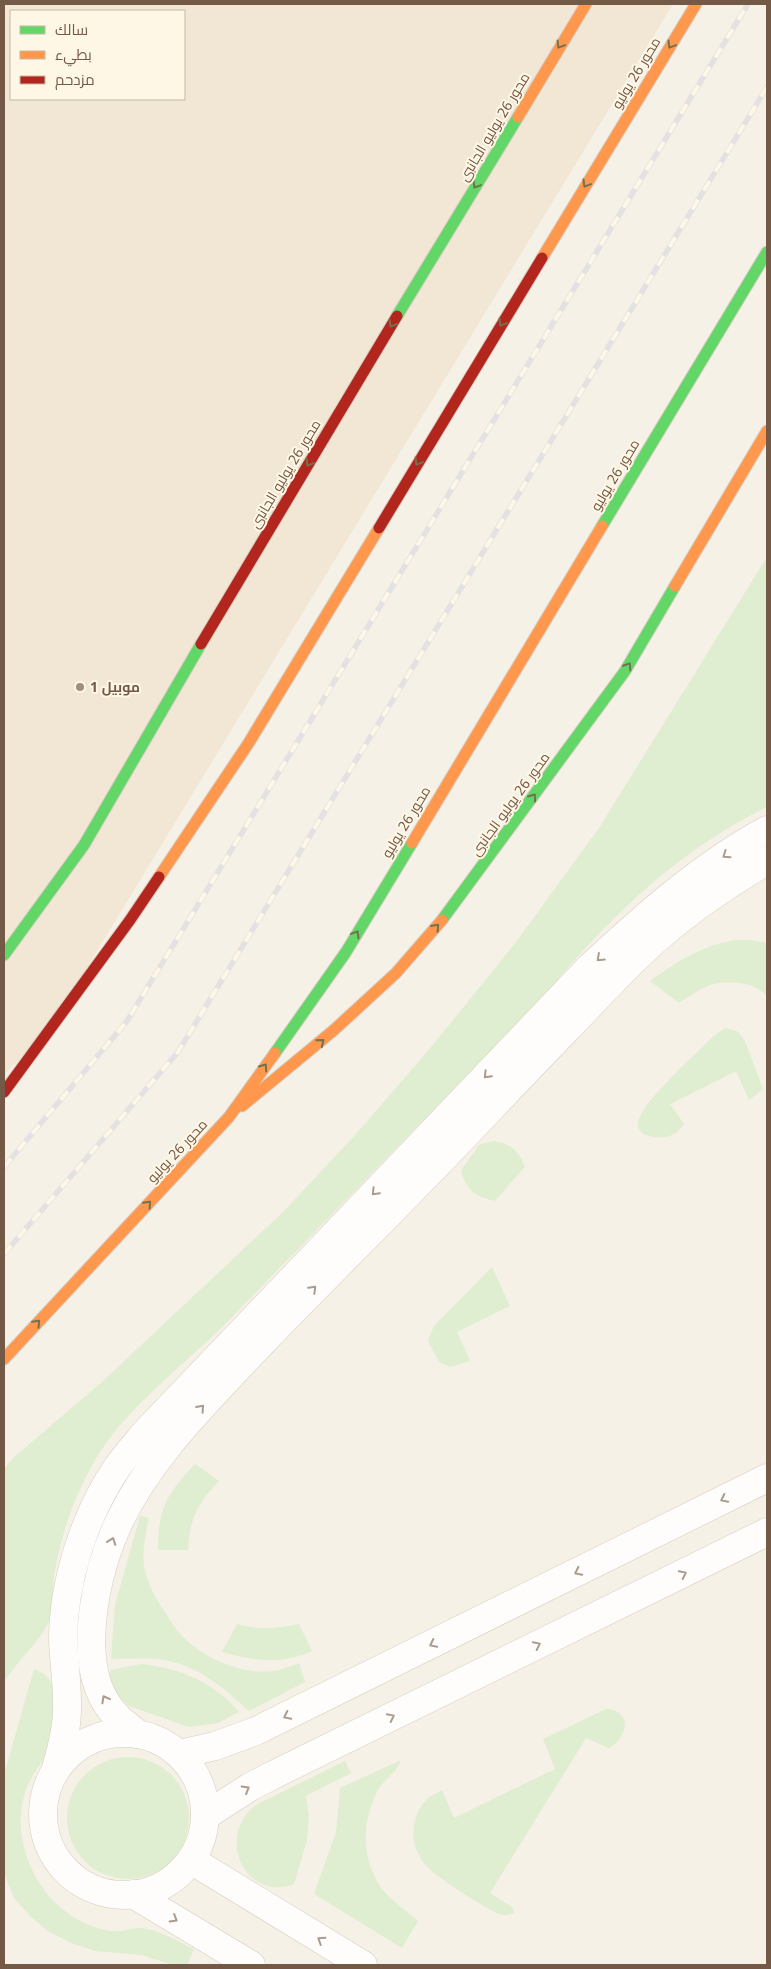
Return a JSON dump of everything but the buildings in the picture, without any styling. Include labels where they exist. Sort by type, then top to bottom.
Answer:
[{"type":"main road","name":"محور 26 يوليو الجانبى","points":[[4,955],[84,845],[248,563],[586,4]]},
{"type":"main road","name":"محور 26 يوليو","points":[[4,1092],[130,920],[248,744],[696,4]]},
{"type":"main road","name":"محور 26 يوليو","points":[[4,1359],[229,1117],[346,952],[767,252]]},
{"type":"main road","name":"محور 26 يوليو الجانبى","points":[[229,1117],[334,1030],[396,972],[452,909],[625,671],[767,431]]},
{"type":"street","points":[[56,1769],[72,1752],[91,1739],[114,1733],[138,1734],[160,1740],[180,1754],[194,1772],[203,1793],[205,1816],[201,1839],[191,1860],[175,1877],[155,1888],[133,1894],[110,1893],[88,1886],[68,1874],[54,1856],[45,1835],[42,1812],[46,1789],[56,1769],[64,1737],[67,1704],[63,1641],[70,1586],[78,1550],[95,1508],[116,1469],[145,1433],[590,967],[687,882],[741,844],[767,830]]},
{"type":"street","points":[[138,1734],[120,1720],[106,1703],[97,1683],[92,1662],[92,1626],[97,1590],[106,1556],[118,1523],[135,1491],[166,1447],[297,1306],[653,942],[698,906],[767,861]]},
{"type":"street","points":[[180,1754],[215,1746],[256,1731],[767,1478]]},
{"type":"street","points":[[205,1816],[250,1786],[273,1774],[767,1532]]},
{"type":"street","points":[[191,1860],[363,1965]]},
{"type":"street","points":[[133,1894],[251,1965]]},
{"type":"shaded area","points":[[4,4],[673,4],[52,1025],[4,1075]]},
{"type":"green space","points":[[767,557],[767,807],[736,823],[706,842],[651,884],[625,908],[514,1026],[234,1315],[129,1415],[91,1466],[71,1511],[54,1575],[52,1616],[40,1636],[4,1682],[4,1469],[13,1458],[103,1381],[283,1212],[357,1133],[432,1046],[516,942],[599,828]]},
{"type":"green space","points":[[735,940],[767,943],[767,996],[762,991],[747,984],[722,982],[707,986],[679,1003],[650,981],[700,950]]},
{"type":"green space","points":[[725,1028],[737,1031],[745,1041],[763,1089],[749,1100],[736,1071],[670,1104],[684,1124],[675,1133],[667,1137],[643,1134],[638,1125],[639,1119],[652,1099],[685,1064]]},
{"type":"green space","points":[[493,1141],[509,1146],[517,1152],[525,1167],[495,1201],[482,1197],[472,1191],[465,1182],[461,1170],[479,1145]]},
{"type":"green space","points":[[492,1267],[510,1306],[457,1332],[470,1361],[450,1367],[439,1362],[428,1341],[434,1326]]},
{"type":"green space","points":[[195,1464],[219,1481],[205,1497],[196,1512],[188,1550],[158,1550],[158,1535],[162,1512],[177,1484]]},
{"type":"green space","points":[[140,1516],[149,1518],[143,1551],[145,1571],[156,1598],[183,1637],[202,1652],[237,1668],[261,1672],[283,1669],[299,1663],[305,1682],[249,1711],[218,1685],[184,1665],[157,1659],[111,1659],[115,1605]]},
{"type":"green space","points":[[237,1624],[268,1628],[299,1624],[312,1651],[278,1660],[245,1658],[222,1652]]},
{"type":"green space","points":[[141,1664],[169,1669],[195,1678],[218,1692],[239,1712],[218,1723],[189,1727],[129,1706],[120,1698],[106,1677],[111,1670]]},
{"type":"green space","points":[[34,1669],[44,1674],[51,1682],[56,1701],[51,1747],[29,1782],[21,1813],[24,1847],[37,1879],[59,1906],[89,1925],[103,1930],[116,1931],[136,1928],[148,1929],[168,1936],[194,1949],[187,1965],[173,1965],[142,1955],[95,1951],[71,1943],[48,1931],[30,1916],[14,1898],[4,1873],[4,1775]]},
{"type":"green space","points":[[606,1709],[621,1714],[625,1725],[624,1732],[609,1748],[586,1738],[490,1893],[513,1908],[514,1913],[508,1915],[499,1914],[471,1899],[430,1870],[416,1848],[413,1830],[418,1813],[428,1798],[442,1790],[454,1818],[555,1769],[543,1739]]},
{"type":"green space","points":[[128,1757],[140,1758],[151,1762],[162,1767],[171,1775],[179,1784],[184,1795],[188,1806],[188,1830],[184,1841],[179,1852],[171,1861],[162,1869],[151,1874],[140,1878],[128,1879],[116,1878],[105,1874],[94,1869],[85,1861],[77,1852],[72,1841],[68,1830],[67,1818],[68,1806],[72,1795],[77,1784],[85,1775],[94,1767],[105,1762],[116,1758]]},
{"type":"green space","points":[[401,1760],[397,1769],[378,1790],[369,1814],[366,1838],[369,1861],[379,1885],[418,1921],[402,1948],[314,1894],[336,1832],[340,1788]]},
{"type":"green space","points":[[345,1761],[351,1773],[306,1796],[309,1817],[307,1840],[294,1884],[278,1887],[264,1885],[252,1878],[243,1867],[238,1854],[237,1840],[240,1825],[249,1811],[260,1803]]},
{"type":"railway","points":[[4,1167],[127,1021],[748,4]]},
{"type":"railway","points":[[4,1254],[178,1052],[767,87]]},
{"type":"traffic: fast","points":[[397,316],[518,117]]},
{"type":"traffic: fast","points":[[602,526],[767,252]]},
{"type":"traffic: fast","points":[[442,920],[625,671],[675,586]]},
{"type":"traffic: fast","points":[[4,955],[84,845],[201,644]]},
{"type":"traffic: fast","points":[[275,1053],[346,952],[412,843]]},
{"type":"traffic: slow","points":[[518,117],[586,4]]},
{"type":"traffic: slow","points":[[542,258],[696,4]]},
{"type":"traffic: slow","points":[[675,586],[767,431]]},
{"type":"traffic: slow","points":[[412,843],[602,526]]},
{"type":"traffic: slow","points":[[159,877],[248,744],[379,528]]},
{"type":"traffic: slow","points":[[242,1106],[334,1030],[396,973],[442,920]]},
{"type":"traffic: slow","points":[[4,1359],[229,1117],[275,1053]]},
{"type":"traffic: jam","points":[[379,528],[542,258]]},
{"type":"traffic: jam","points":[[201,644],[397,316]]},
{"type":"traffic: jam","points":[[4,1092],[130,920],[159,877]]},
{"type":"place","name":"موبيل 1","points":[[80,687]]}]
